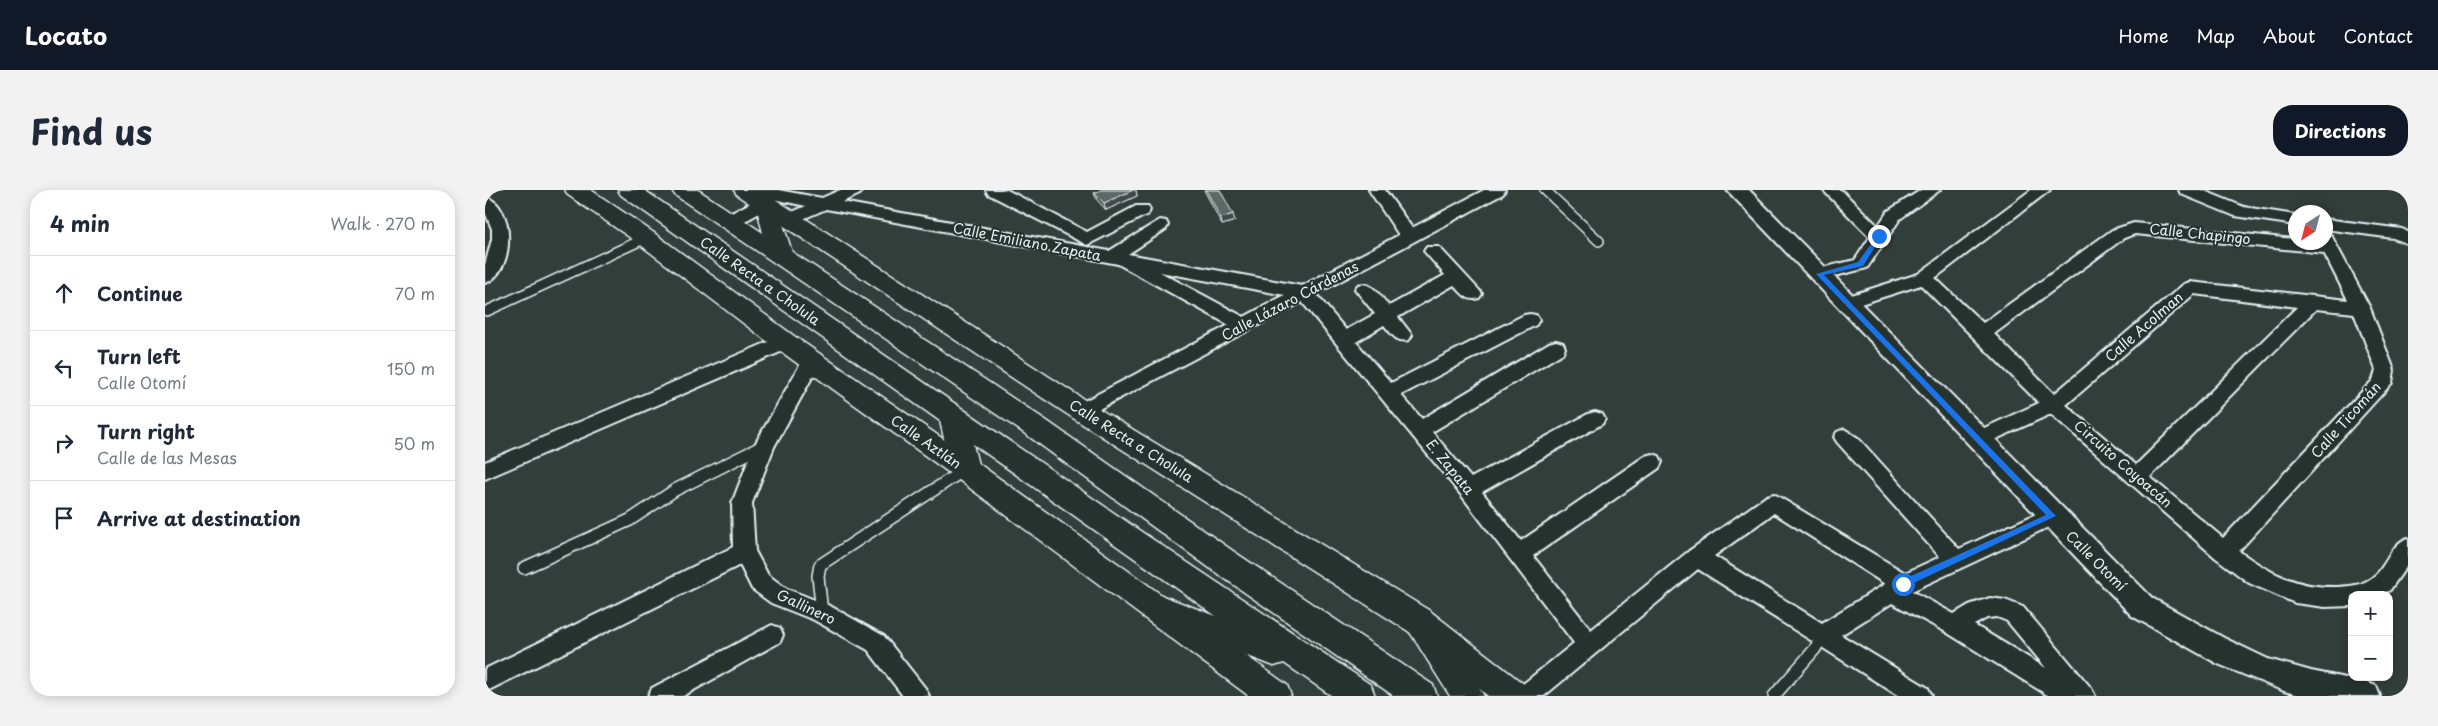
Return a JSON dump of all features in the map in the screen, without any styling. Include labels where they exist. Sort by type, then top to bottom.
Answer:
[{"type":"main road","name":"Calle Aztlán","points":[[576,190],[646,238],[785,342],[965,469],[1275,696]]},
{"type":"main road","name":"Calle Recta a Cholula","points":[[629,190],[1359,696]]},
{"type":"main road","points":[[683,190],[1037,428],[1222,560],[1421,696]]},
{"type":"main road","name":"Calle Recta a Cholula","points":[[764,199],[1083,411],[1419,621],[1513,696]]},
{"type":"main road","points":[[764,199],[781,256]]},
{"type":"main road","points":[[952,415],[965,469]]},
{"type":"main road","points":[[1152,605],[1317,668]]},
{"type":"main road","points":[[1419,621],[1468,696]]},
{"type":"street","points":[[800,190],[826,203]]},
{"type":"street","points":[[730,221],[764,199],[826,203],[854,190]]},
{"type":"street","points":[[993,190],[1087,239],[1142,210]]},
{"type":"street","points":[[1377,190],[1409,237]]},
{"type":"street","name":"Calle Otomí","points":[[1737,190],[2143,608],[2198,640],[2258,668],[2319,687],[2365,696]]},
{"type":"street","points":[[1831,190],[1879,236]]},
{"type":"street","points":[[1819,274],[1861,264],[1894,215],[1933,190]]},
{"type":"street","points":[[1845,303],[1924,278],[2043,190]]},
{"type":"street","points":[[2187,190],[2241,212],[2288,219]]},
{"type":"street","name":"Calle Lázaro Cárdenas","points":[[1083,411],[1492,191]]},
{"type":"street","name":"Calle Emiliano Zapata","points":[[764,199],[826,203],[1305,293]]},
{"type":"street","points":[[485,202],[490,206],[499,223],[501,244],[493,269],[485,277]]},
{"type":"street","points":[[1161,225],[1119,257],[1244,325]]},
{"type":"street","points":[[2333,225],[2396,233],[2408,237]]},
{"type":"street","name":"Calle Chapingo","points":[[1982,333],[2118,234],[2134,228],[2288,241]]},
{"type":"street","name":"Calle Ticomán","points":[[2224,552],[2382,383],[2385,370],[2361,308],[2331,250]]},
{"type":"street","points":[[1433,251],[1473,294]]},
{"type":"street","points":[[1344,340],[1456,276]]},
{"type":"street","name":"Circuito Coyoacán","points":[[1924,278],[2053,405],[2138,476],[2224,552],[2257,576],[2295,593],[2325,597],[2348,596]]},
{"type":"street","name":"Calle Acolman","points":[[1978,438],[2053,405],[2190,288],[2361,308]]},
{"type":"street","points":[[1364,289],[1403,335]]},
{"type":"street","name":"E. Zapata","points":[[1305,293],[1469,490],[1589,646]]},
{"type":"street","points":[[2138,476],[2311,303]]},
{"type":"street","points":[[1389,392],[1531,320]]},
{"type":"street","points":[[485,470],[785,342]]},
{"type":"street","points":[[1420,430],[1556,348]]},
{"type":"street","name":"Gallinero","points":[[812,361],[764,446],[742,503],[744,552],[760,582],[779,596],[821,613],[876,643],[917,696]]},
{"type":"street","points":[[1469,490],[1487,478],[1595,420]]},
{"type":"street","points":[[1844,438],[1851,442],[1955,559]]},
{"type":"street","points":[[1519,554],[1651,462]]},
{"type":"street","points":[[1526,696],[1697,557],[1774,502],[1954,626],[2070,696]]},
{"type":"street","points":[[1823,634],[1898,588],[1955,559],[2052,516]]},
{"type":"street","points":[[2367,591],[2382,583],[2408,547]]},
{"type":"street","points":[[485,681],[744,552]]},
{"type":"street","points":[[1697,557],[1920,696]]},
{"type":"street","points":[[1954,626],[1990,606],[2000,606],[2015,614],[2083,696]]},
{"type":"street","points":[[659,696],[772,635]]},
{"type":"lane","points":[[1545,190],[1599,242]]},
{"type":"lane","points":[[487,311],[646,238]]},
{"type":"lane","points":[[524,568],[630,520],[675,490],[764,446]]},
{"type":"lane","points":[[821,613],[818,576],[821,566],[965,469]]},
{"type":"lane","points":[[1774,696],[1815,649],[1823,634]]},
{"type":"building","points":[[1101,190],[1133,190],[1104,203],[1094,193]]},
{"type":"building","points":[[1206,190],[1220,190],[1233,214],[1221,218]]},
{"type":"route","points":[[1879,236],[1861,264],[1819,274],[2052,516],[1903,584]]}]
